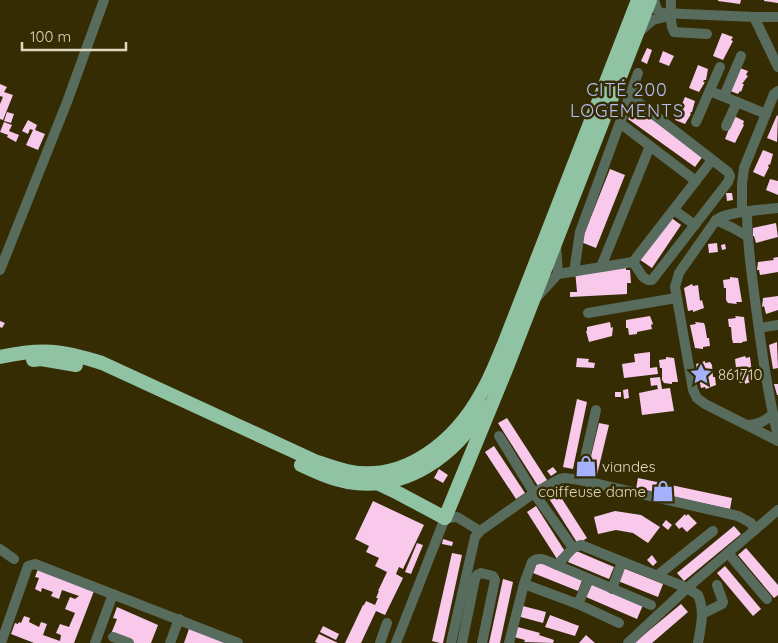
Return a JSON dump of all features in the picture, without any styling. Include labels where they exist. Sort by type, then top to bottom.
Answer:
[{"type":"highway","points":[[0,357],[28,352],[52,351],[102,363],[317,462],[348,472],[376,473],[401,467],[425,456],[446,440],[463,420],[486,385],[504,344],[638,0]]},
{"type":"highway","points":[[377,483],[398,492],[445,518],[505,372],[650,0]]},
{"type":"highway","points":[[0,367],[16,362],[41,360],[72,364],[99,372],[322,474],[348,482],[377,483],[417,472],[440,459],[459,442],[480,414],[505,372]]},
{"type":"street","points":[[0,270],[67,102],[104,0]]},
{"type":"street","points":[[654,0],[659,12],[673,15],[777,19]]},
{"type":"street","points":[[672,0],[674,32],[707,34]]},
{"type":"street","points":[[637,34],[653,20],[673,15]]},
{"type":"street","points":[[754,17],[778,66]]},
{"type":"street","points":[[724,96],[741,56]]},
{"type":"street","points":[[696,122],[720,67]]},
{"type":"street","points":[[574,272],[580,232],[638,73]]},
{"type":"street","points":[[710,91],[766,114]]},
{"type":"street","points":[[778,91],[774,94],[744,168],[742,184],[759,328],[778,436]]},
{"type":"street","points":[[630,96],[728,172],[730,176],[728,182],[652,280],[643,277],[633,262]]},
{"type":"street","points":[[726,126],[737,102]]},
{"type":"street","points":[[620,122],[696,181]]},
{"type":"street","points":[[601,267],[650,146]]},
{"type":"street","points":[[533,301],[558,274],[633,262],[712,160]]},
{"type":"street","points":[[778,208],[745,210],[725,215],[716,220],[679,273],[675,284],[694,394],[701,402],[778,441]]},
{"type":"street","points":[[674,210],[694,226]]},
{"type":"street","points":[[716,220],[747,236]]},
{"type":"street","points":[[555,243],[558,274]]},
{"type":"street","points":[[588,313],[676,298]]},
{"type":"street","points":[[759,328],[778,325]]},
{"type":"street","points":[[580,480],[596,410]]},
{"type":"street","points":[[746,426],[762,422],[773,414]]},
{"type":"street","points":[[499,436],[534,493],[573,548]]},
{"type":"street","points":[[451,643],[473,543],[480,530],[534,493],[560,479],[580,480],[738,516],[776,515]]},
{"type":"street","points":[[628,643],[687,588],[755,530],[776,515]]},
{"type":"street","points":[[738,516],[751,523],[755,530]]},
{"type":"street","points":[[396,643],[445,518],[457,517],[480,530]]},
{"type":"street","points":[[658,575],[714,532]]},
{"type":"street","points":[[557,566],[573,548],[584,546],[658,575],[698,594],[702,614],[698,643]]},
{"type":"street","points":[[0,550],[14,559]]},
{"type":"street","points":[[728,553],[767,599]]},
{"type":"street","points":[[519,643],[509,641],[524,584],[534,560],[543,559],[651,605]]},
{"type":"street","points":[[612,589],[622,562]]},
{"type":"street","points":[[1,643],[28,566],[31,564],[238,643]]},
{"type":"street","points":[[462,643],[475,579],[480,573],[493,576],[495,580],[482,643]]},
{"type":"street","points":[[578,604],[590,579]]},
{"type":"street","points":[[524,584],[578,604],[619,623]]},
{"type":"street","points":[[702,614],[722,604],[717,585]]},
{"type":"street","points":[[95,643],[113,594]]},
{"type":"street","points":[[170,643],[179,619]]},
{"type":"street","points":[[380,643],[388,623]]},
{"type":"street","points":[[113,637],[129,643]]},
{"type":"building","points":[[718,0],[741,0],[740,4]]},
{"type":"building","points":[[778,0],[778,3],[764,1]]},
{"type":"building","points":[[722,33],[733,37],[731,40],[733,41],[723,60],[713,56]]},
{"type":"building","points":[[647,48],[652,50],[647,64],[641,61]]},
{"type":"building","points":[[663,51],[674,56],[669,66],[659,62]]},
{"type":"building","points":[[698,65],[708,69],[706,80],[704,80],[703,82],[705,82],[699,92],[689,88]]},
{"type":"building","points":[[737,67],[748,71],[746,75],[748,76],[742,84],[744,84],[741,92],[738,94],[728,90]]},
{"type":"building","points":[[0,84],[7,87],[4,92],[13,95],[3,120],[0,119],[0,104],[3,97],[0,96]]},
{"type":"building","points":[[685,97],[695,101],[692,112],[685,124],[675,120]]},
{"type":"building","points":[[636,108],[703,156],[695,167],[628,119]]},
{"type":"building","points":[[7,112],[14,114],[11,123],[4,121]]},
{"type":"building","points":[[734,116],[744,121],[744,125],[735,143],[725,139]]},
{"type":"building","points":[[778,116],[777,142],[767,138]]},
{"type":"building","points":[[28,120],[37,125],[35,130],[45,134],[38,150],[26,145],[33,130],[30,129],[28,134],[22,131]]},
{"type":"building","points":[[4,122],[12,125],[9,131],[19,135],[16,142],[7,137],[8,135],[0,132]]},
{"type":"building","points":[[763,150],[773,154],[764,177],[753,172]]},
{"type":"building","points":[[610,169],[625,175],[596,248],[581,242]]},
{"type":"building","points":[[770,179],[778,181],[778,195],[766,190]]},
{"type":"building","points":[[726,193],[732,193],[733,200],[727,201]]},
{"type":"building","points":[[666,214],[681,225],[652,268],[636,257]]},
{"type":"building","points":[[776,223],[778,237],[756,243],[753,236],[753,228]]},
{"type":"building","points":[[717,243],[718,252],[709,253],[708,244]]},
{"type":"building","points":[[725,244],[726,249],[722,250],[721,245]]},
{"type":"building","points":[[778,257],[778,272],[760,275],[759,270],[757,270],[758,262],[774,260],[773,258]]},
{"type":"building","points":[[626,267],[626,270],[630,270],[631,283],[627,283],[627,294],[570,297],[570,292],[577,292],[575,270]]},
{"type":"building","points":[[730,277],[738,278],[742,302],[736,302],[737,304],[728,303],[726,300],[726,288],[724,288],[723,280],[730,279]]},
{"type":"building","points":[[692,284],[693,286],[698,285],[700,301],[702,300],[704,308],[693,312],[693,310],[688,311],[684,288]]},
{"type":"building","points":[[778,296],[778,310],[766,314],[764,306],[762,307],[763,298]]},
{"type":"building","points":[[650,316],[653,324],[651,325],[652,329],[629,335],[628,328],[626,328],[626,320]]},
{"type":"building","points":[[735,316],[744,317],[747,341],[742,343],[733,343],[728,319],[736,318]]},
{"type":"building","points":[[0,321],[5,323],[2,328],[0,327]]},
{"type":"building","points":[[610,322],[611,328],[613,327],[612,336],[589,342],[586,331],[587,327]]},
{"type":"building","points":[[695,322],[704,323],[710,346],[703,347],[703,349],[695,348],[690,325],[696,324]]},
{"type":"building","points":[[777,342],[778,368],[773,369],[769,345]]},
{"type":"building","points":[[650,352],[650,368],[657,367],[658,374],[624,378],[622,364],[635,362],[634,354]]},
{"type":"building","points":[[745,356],[746,358],[750,357],[753,381],[745,384],[745,382],[740,383],[738,380],[738,367],[736,368],[735,359]]},
{"type":"building","points":[[666,357],[674,358],[678,382],[672,382],[672,384],[664,383],[662,380],[662,368],[660,368],[659,360],[666,359]]},
{"type":"building","points":[[577,358],[589,359],[588,362],[595,363],[594,368],[576,367]]},
{"type":"building","points":[[705,361],[705,363],[710,362],[712,365],[716,385],[706,389],[705,387],[701,388],[696,364]]},
{"type":"building","points":[[660,377],[662,389],[670,388],[674,411],[642,415],[639,393],[658,389],[657,385],[651,386],[650,378]]},
{"type":"building","points":[[774,384],[778,384],[778,395],[777,395]]},
{"type":"building","points":[[628,389],[629,398],[624,399],[623,390]]},
{"type":"building","points":[[615,392],[621,392],[621,397],[615,397]]},
{"type":"building","points":[[577,399],[587,402],[573,469],[563,467]]},
{"type":"building","points":[[507,418],[547,480],[538,486],[498,423]]},
{"type":"building","points":[[599,423],[609,425],[596,479],[586,477]]},
{"type":"building","points":[[494,446],[525,493],[516,499],[485,452]]},
{"type":"building","points":[[553,467],[557,472],[551,476],[547,471]]},
{"type":"building","points":[[439,469],[448,475],[443,483],[434,478]]},
{"type":"building","points":[[638,478],[732,498],[730,509],[636,489]]},
{"type":"building","points":[[557,491],[587,538],[578,544],[548,497]]},
{"type":"building","points":[[373,501],[424,525],[403,569],[399,567],[396,574],[403,578],[385,615],[376,611],[361,643],[345,643],[366,601],[375,605],[378,591],[387,572],[375,566],[379,558],[366,552],[369,546],[355,539]]},
{"type":"building","points":[[536,506],[566,553],[557,559],[527,512]]},
{"type":"building","points":[[615,511],[641,515],[660,527],[648,543],[633,533],[616,530],[598,534],[594,517]]},
{"type":"building","points":[[685,514],[686,516],[688,514],[697,523],[687,532],[682,527],[679,529],[675,524]]},
{"type":"building","points":[[666,520],[672,525],[668,530],[662,525]]},
{"type":"building","points":[[734,526],[741,534],[684,581],[677,573]]},
{"type":"building","points":[[443,539],[453,542],[452,546],[442,544]]},
{"type":"building","points":[[417,543],[423,545],[411,574],[405,572]]},
{"type":"building","points":[[746,548],[778,585],[778,595],[774,598],[738,555]]},
{"type":"building","points":[[574,550],[614,567],[609,579],[568,562]]},
{"type":"building","points":[[452,553],[462,555],[443,643],[440,643],[432,641]]},
{"type":"building","points":[[652,555],[657,562],[653,566],[647,560]]},
{"type":"building","points":[[538,560],[583,578],[578,591],[533,573]]},
{"type":"building","points":[[725,566],[761,609],[753,616],[717,573]]},
{"type":"building","points":[[623,568],[663,584],[658,597],[618,581]]},
{"type":"building","points":[[38,569],[94,591],[74,643],[34,643],[11,634],[15,623],[21,623],[24,616],[30,618],[29,622],[39,627],[41,622],[47,624],[43,635],[60,641],[61,635],[56,633],[60,624],[69,627],[75,613],[65,609],[70,597],[75,599],[79,596],[62,590],[59,599],[51,596],[53,592],[42,588],[41,592],[35,589],[39,578],[35,577]]},
{"type":"building","points":[[503,579],[513,582],[500,643],[489,643]]},
{"type":"building","points":[[592,584],[643,605],[637,619],[586,597]]},
{"type":"building","points":[[681,604],[688,612],[652,643],[634,643]]},
{"type":"building","points":[[519,605],[546,612],[543,623],[517,616]]},
{"type":"building","points":[[117,607],[158,625],[151,643],[132,643],[111,634],[117,619],[113,618]]},
{"type":"building","points":[[550,615],[579,626],[575,636],[545,627]]},
{"type":"building","points":[[190,626],[232,643],[184,643]]},
{"type":"building","points":[[323,626],[339,634],[336,640],[320,632]]},
{"type":"building","points":[[514,626],[540,633],[539,635],[554,640],[553,643],[524,642],[525,640],[514,637]]},
{"type":"building","points":[[319,634],[338,643],[315,642]]},
{"type":"building","points":[[586,635],[595,643],[579,643]]},
{"type":"place","name":"861710","points":[[701,374]]},
{"type":"place","name":"viandes","points":[[586,466]]},
{"type":"place","name":"coiffeuse dame","points":[[663,491]]},
{"type":"district","name":"CITÉ 200 LOGEMENTS","points":[[627,99]]}]
